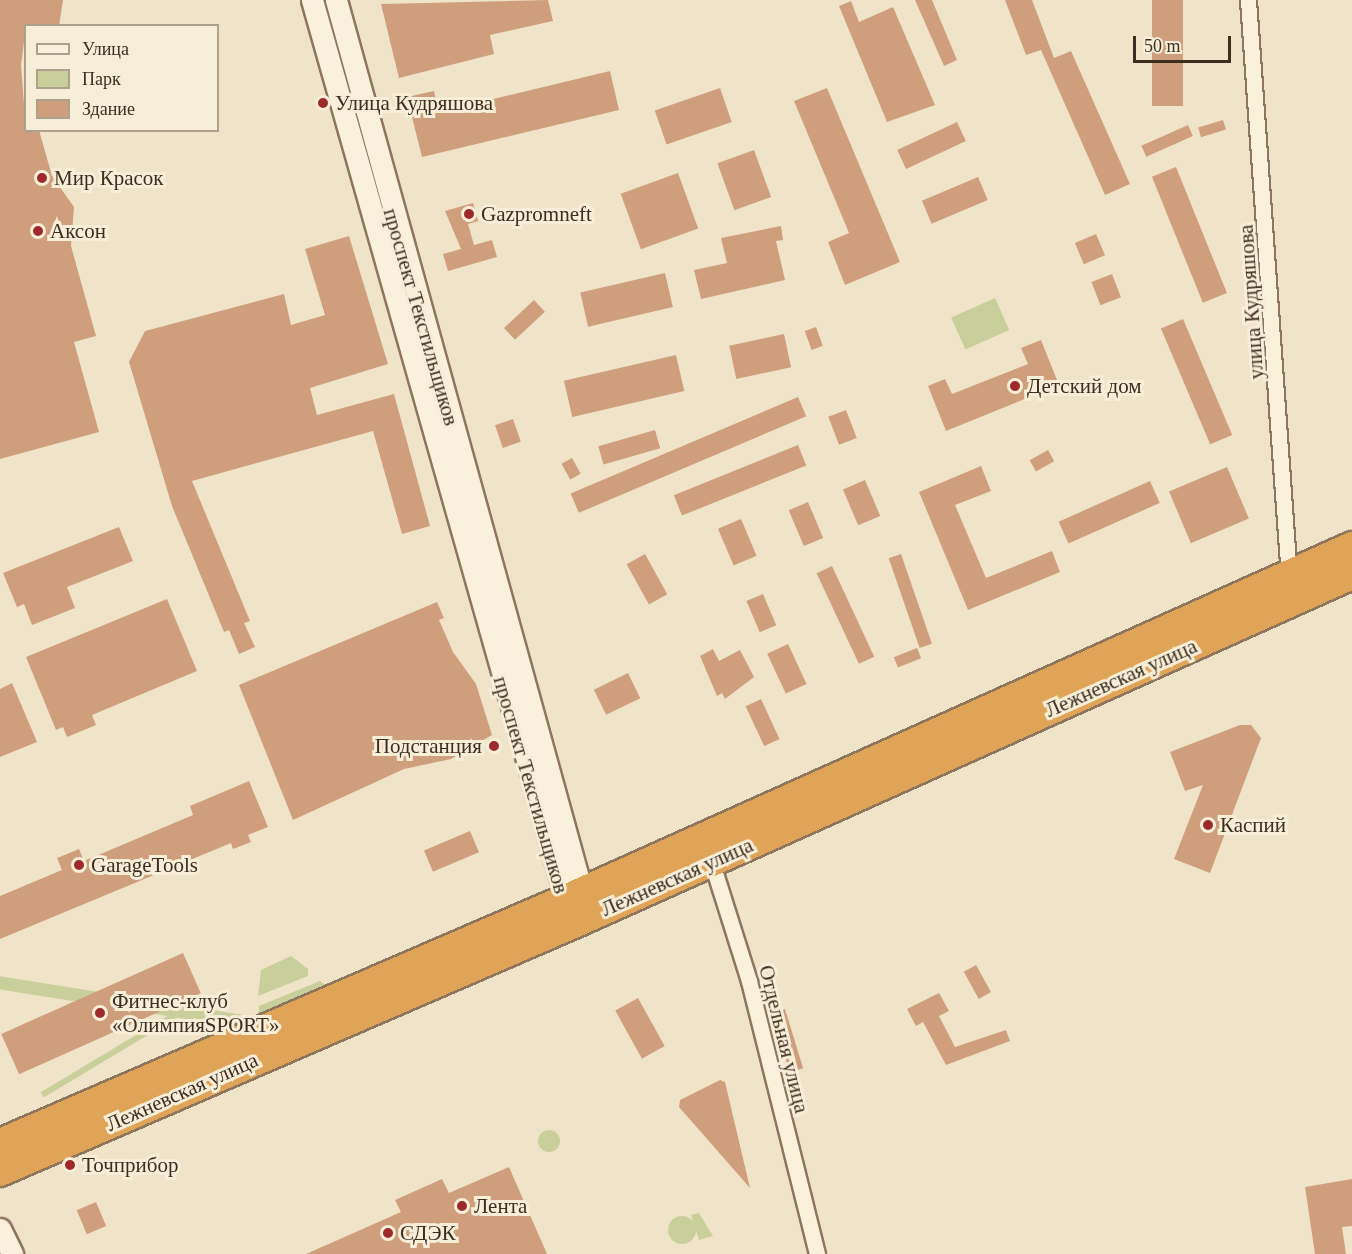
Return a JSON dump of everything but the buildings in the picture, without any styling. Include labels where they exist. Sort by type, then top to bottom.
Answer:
[{"type":"highway","name":"Лежневская улица","points":[[0,1143],[707,849],[1290,588],[1352,546]]},
{"type":"highway","name":"Лежневская улица","points":[[1290,588],[1352,575]]},
{"type":"highway","name":"Лежневская улица","points":[[0,1172],[574,905]]},
{"type":"main road","name":"проспект Текстильщиков","points":[[312,0],[574,905]]},
{"type":"main road","name":"проспект Текстильщиков","points":[[336,0],[574,905]]},
{"type":"main road","points":[[0,1229],[12,1254]]},
{"type":"street","name":"улица Кудряшова","points":[[1248,0],[1290,588]]},
{"type":"street","name":"Отдельная улица","points":[[707,849],[749,981],[817,1254]]},
{"type":"green space","points":[[995,298],[1009,330],[965,349],[951,318]]},
{"type":"green space","points":[[291,956],[308,969],[308,976],[258,996],[261,970]]},
{"type":"green space","points":[[0,976],[244,1015],[242,1028],[0,990]]},
{"type":"green space","points":[[320,981],[330,988],[258,1020],[259,1006]]},
{"type":"green space","points":[[201,996],[204,1001],[44,1097],[41,1092]]},
{"type":"green space","points":[[549,1130],[557,1133],[560,1141],[557,1149],[549,1152],[541,1149],[538,1141],[541,1133]]},
{"type":"green space","points":[[699,1213],[713,1236],[699,1240],[691,1215]]},
{"type":"green space","points":[[682,1216],[692,1220],[696,1230],[692,1240],[682,1244],[672,1240],[668,1230],[672,1220]]},
{"type":"place","name":"Улица Кудряшова","points":[[323,103]]},
{"type":"place","name":"Мир Красок","points":[[42,178]]},
{"type":"place","name":"Gazpromneft","points":[[469,214]]},
{"type":"place","name":"Аксон","points":[[38,231]]},
{"type":"place","name":"Детский дом","points":[[1015,386]]},
{"type":"place","name":"Подстанция","points":[[494,746]]},
{"type":"place","name":"Каспий","points":[[1208,825]]},
{"type":"place","name":"GarageTools","points":[[79,865]]},
{"type":"place","name":"Фитнес-клуб «ОлимпияSPORT»","points":[[100,1013]]},
{"type":"place","name":"Точприбор","points":[[70,1165]]},
{"type":"place","name":"Лента","points":[[462,1206]]},
{"type":"place","name":"СДЭК","points":[[388,1233]]}]
